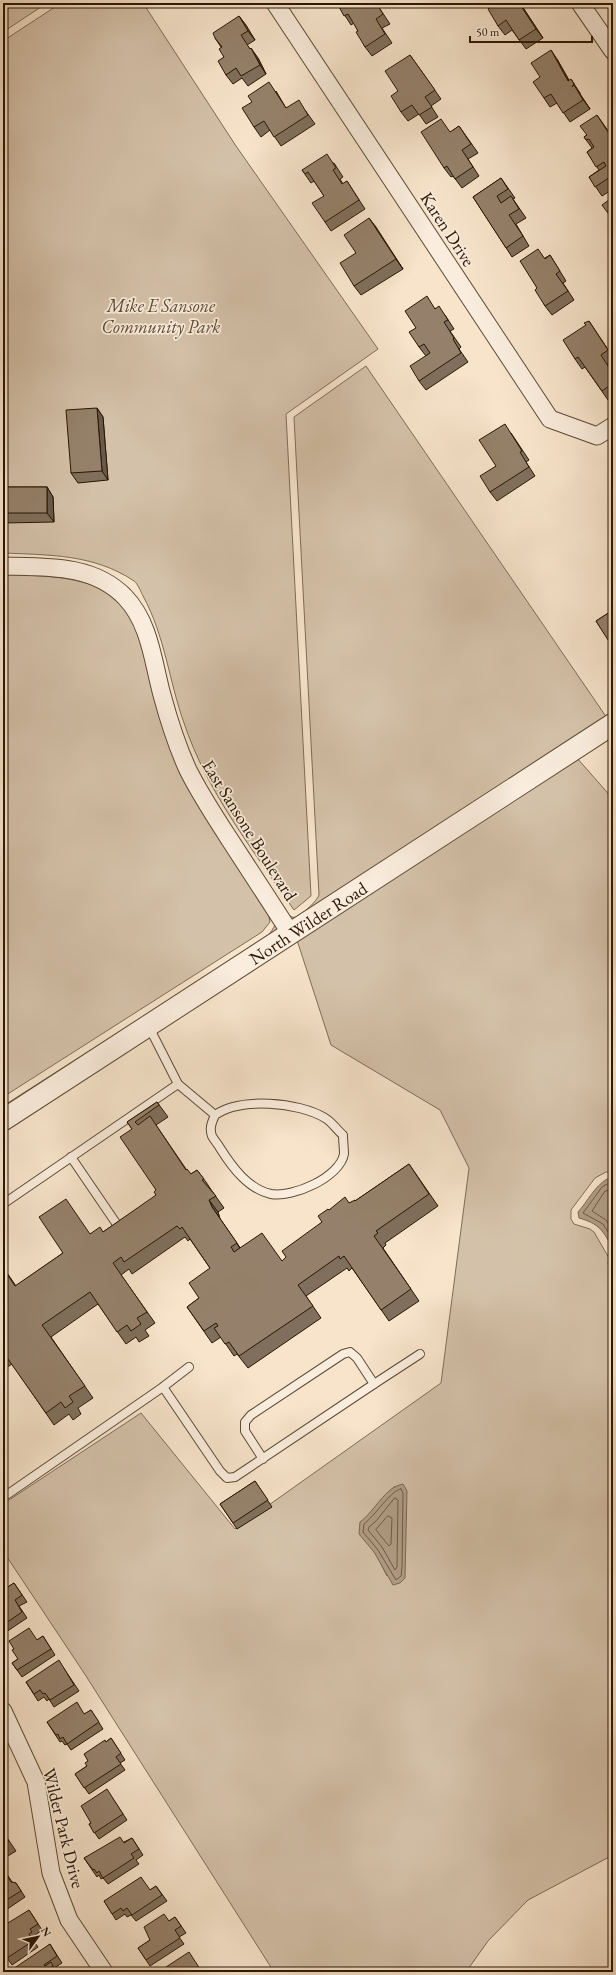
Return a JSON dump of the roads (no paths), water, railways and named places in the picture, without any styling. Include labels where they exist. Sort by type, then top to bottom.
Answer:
[{"type":"street","name":"Karen Drive","points":[[275,3],[550,419],[597,436],[613,426]]},
{"type":"street","points":[[580,3],[613,51]]},
{"type":"street","name":"East Sansone Boulevard","points":[[3,566],[60,568],[84,573],[104,581],[116,589],[133,606],[142,622],[150,644],[166,711],[189,771],[208,805],[291,934]]},
{"type":"street","name":"North Wilder Road","points":[[3,1120],[613,724]]},
{"type":"street","name":"Wilder Park Drive","points":[[4,1714],[36,1782],[51,1873],[69,1920],[104,1972]]},
{"type":"lane","points":[[148,1026],[178,1084],[215,1115]]},
{"type":"lane","points":[[3,1204],[178,1084]]},
{"type":"lane","points":[[252,1103],[299,1108],[326,1118],[343,1135],[344,1154],[336,1169],[315,1184],[291,1192],[272,1194],[254,1186],[235,1171],[212,1136],[211,1124],[215,1115],[224,1109],[252,1103]]},
{"type":"lane","points":[[71,1157],[118,1226]]},
{"type":"lane","points":[[263,1459],[245,1431],[245,1422],[251,1415],[343,1354],[350,1352],[357,1358],[374,1384]]},
{"type":"lane","points":[[163,1387],[220,1471],[227,1478],[235,1477],[420,1354]]},
{"type":"lane","points":[[3,1495],[8,1494],[163,1387],[189,1367]]},
{"type":"water","points":[[607,1179],[613,1181],[613,1248],[600,1228],[586,1220],[579,1218],[578,1212],[602,1182]]},
{"type":"water","points":[[403,1484],[407,1491],[405,1578],[400,1583],[393,1585],[374,1552],[359,1534],[360,1522],[385,1494]]},
{"type":"park label","name":"Mike E Sansone Community Park","points":[[161,315]]}]
